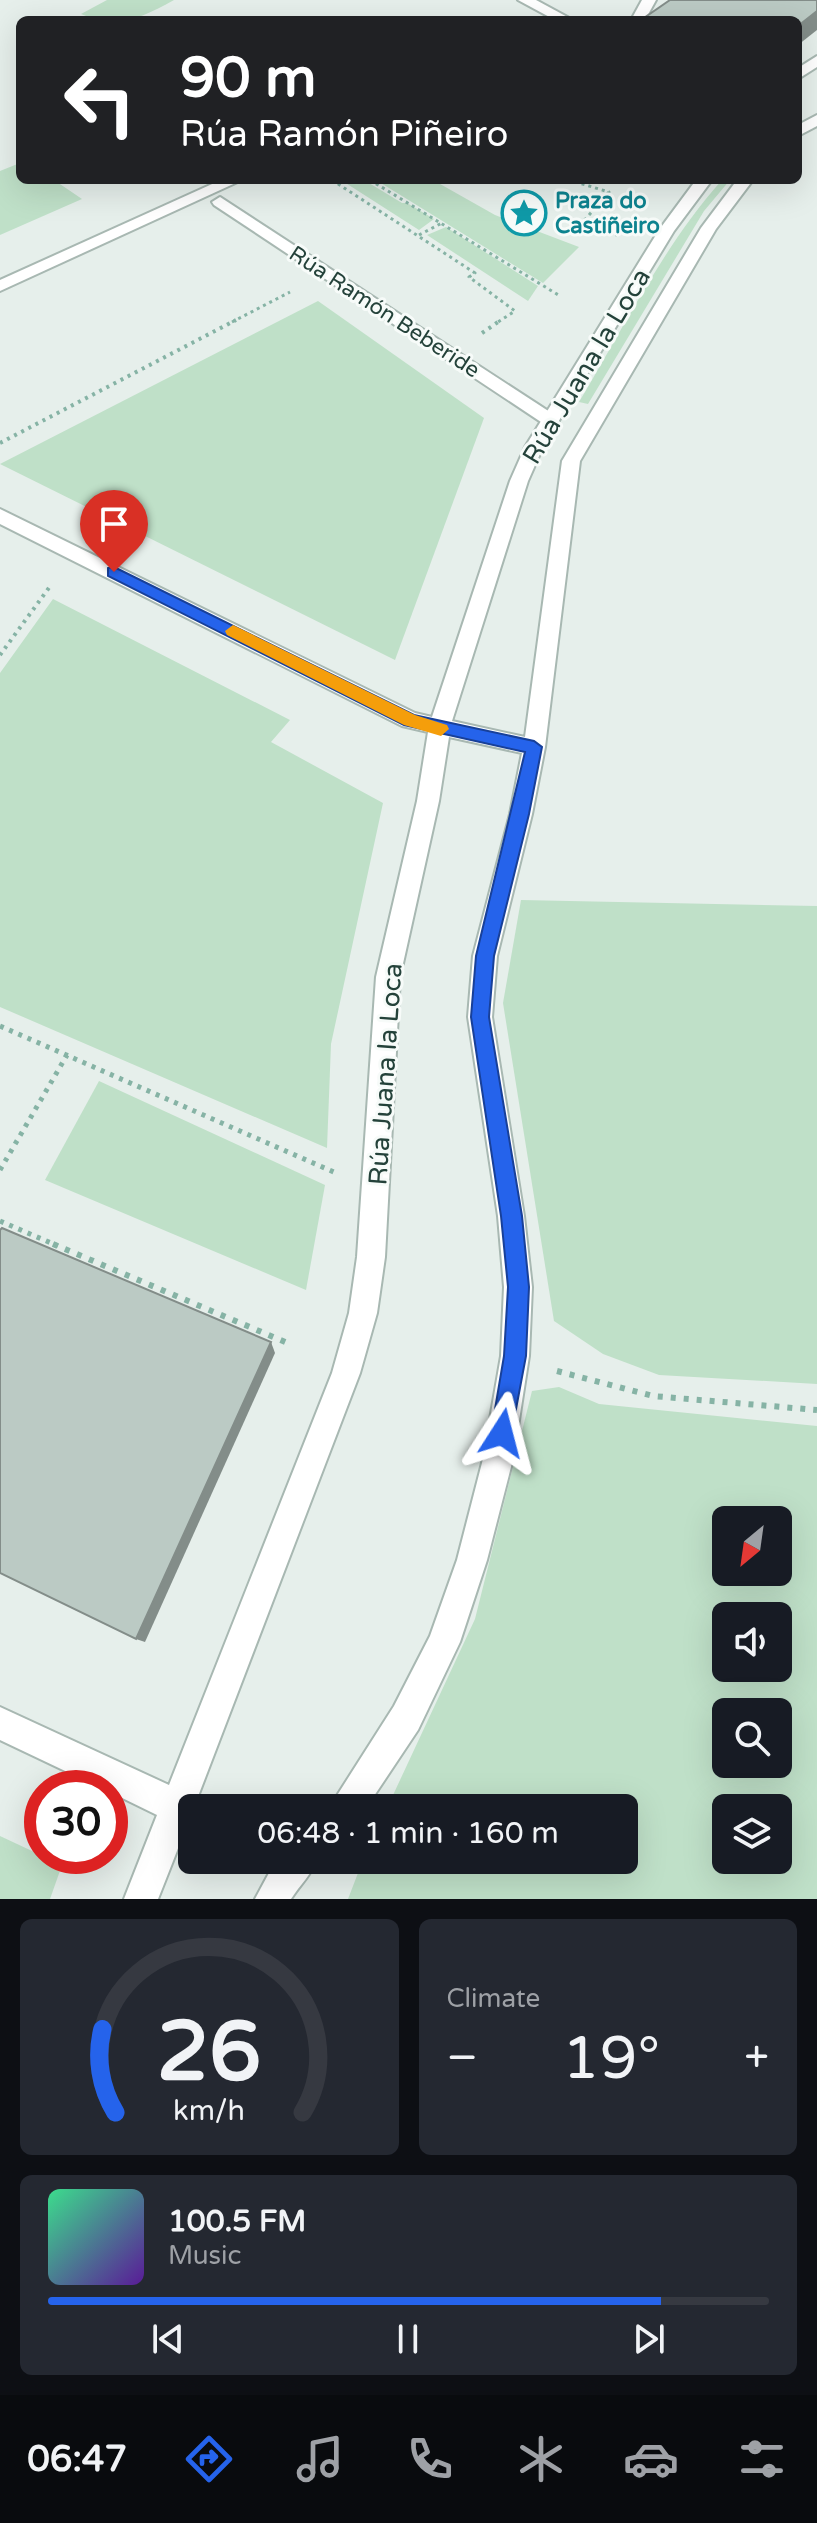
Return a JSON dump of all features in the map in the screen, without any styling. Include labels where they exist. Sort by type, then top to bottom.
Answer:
[{"type":"street","points":[[525,0],[558,16]]},
{"type":"street","points":[[0,286],[225,184]]},
{"type":"street","name":"Rúa Juana la Loca","points":[[190,1794],[346,1373],[363,1313],[371,1257],[388,977],[428,801],[439,729],[519,481],[550,420],[667,230],[701,184]]},
{"type":"street","name":"Rúa Juana la Loca","points":[[355,1794],[406,1718],[444,1642],[472,1560],[498,1459],[515,1356],[518,1287],[511,1216],[480,1017],[485,956],[521,814],[534,747],[571,461],[709,228],[742,184]]},
{"type":"street","name":"Rúa Ramón Beberide","points":[[220,202],[550,420],[587,431]]},
{"type":"street","points":[[0,516],[410,720],[439,729],[534,747]]},
{"type":"street","points":[[0,1723],[178,1807]]},
{"type":"street","name":"Rúa Juana la Loca","points":[[141,1899],[178,1822]]},
{"type":"street","points":[[272,1899],[284,1874]]},
{"type":"path","points":[[338,184],[475,273],[469,277],[515,311],[451,355]]},
{"type":"path","points":[[377,184],[560,296]]},
{"type":"path","points":[[582,184],[609,192],[582,223],[617,235]]},
{"type":"path","points":[[419,235],[442,223]]},
{"type":"path","points":[[0,443],[328,273]]},
{"type":"path","points":[[0,655],[51,585]]},
{"type":"path","points":[[0,1026],[348,1179]]},
{"type":"path","points":[[0,1170],[67,1055]]},
{"type":"path","points":[[0,1221],[290,1344]]},
{"type":"path","points":[[515,1356],[586,1382],[711,1404],[817,1410]]},
{"type":"green space","points":[[107,0],[174,0],[142,16],[81,14]]},
{"type":"green space","points":[[16,165],[16,184],[60,184],[82,199],[0,235],[0,171]]},
{"type":"green space","points":[[347,184],[371,184],[434,219],[419,230]]},
{"type":"green space","points":[[382,184],[440,184],[495,215],[579,247],[543,283]]},
{"type":"green space","points":[[719,184],[727,184],[704,211],[588,404],[579,402],[663,259]]},
{"type":"green space","points":[[446,227],[538,286],[528,301],[427,235]]},
{"type":"green space","points":[[318,301],[484,418],[395,660],[0,464]]},
{"type":"green space","points":[[53,599],[290,720],[271,742],[383,803],[331,1044],[327,1148],[0,1007],[0,673]]},
{"type":"green space","points":[[521,900],[817,906],[817,1384],[659,1375],[603,1354],[554,1321],[503,1003]]},
{"type":"green space","points":[[99,1081],[325,1185],[306,1290],[45,1180]]},
{"type":"green space","points":[[559,1387],[599,1404],[817,1426],[817,1899],[348,1899],[358,1874],[638,1874],[638,1794],[394,1794],[475,1619],[532,1391]]},
{"type":"green space","points":[[0,1836],[24,1847],[24,1874],[59,1874],[50,1899],[0,1899]]},
{"type":"building","points":[[670,0],[817,0],[817,11],[802,23],[802,16],[647,16]]},
{"type":"building","points":[[2,1228],[271,1342],[136,1639],[0,1573]]},
{"type":"slow traffic","points":[[233,631],[410,720],[441,729]]},
{"type":"place","name":"Praza do Castiñeiro","points":[[524,213]]},
{"type":"route","points":[[114,572],[410,720],[439,729],[534,747],[521,814],[485,956],[480,1017],[503,1157],[518,1287],[515,1356],[502,1433]]}]
